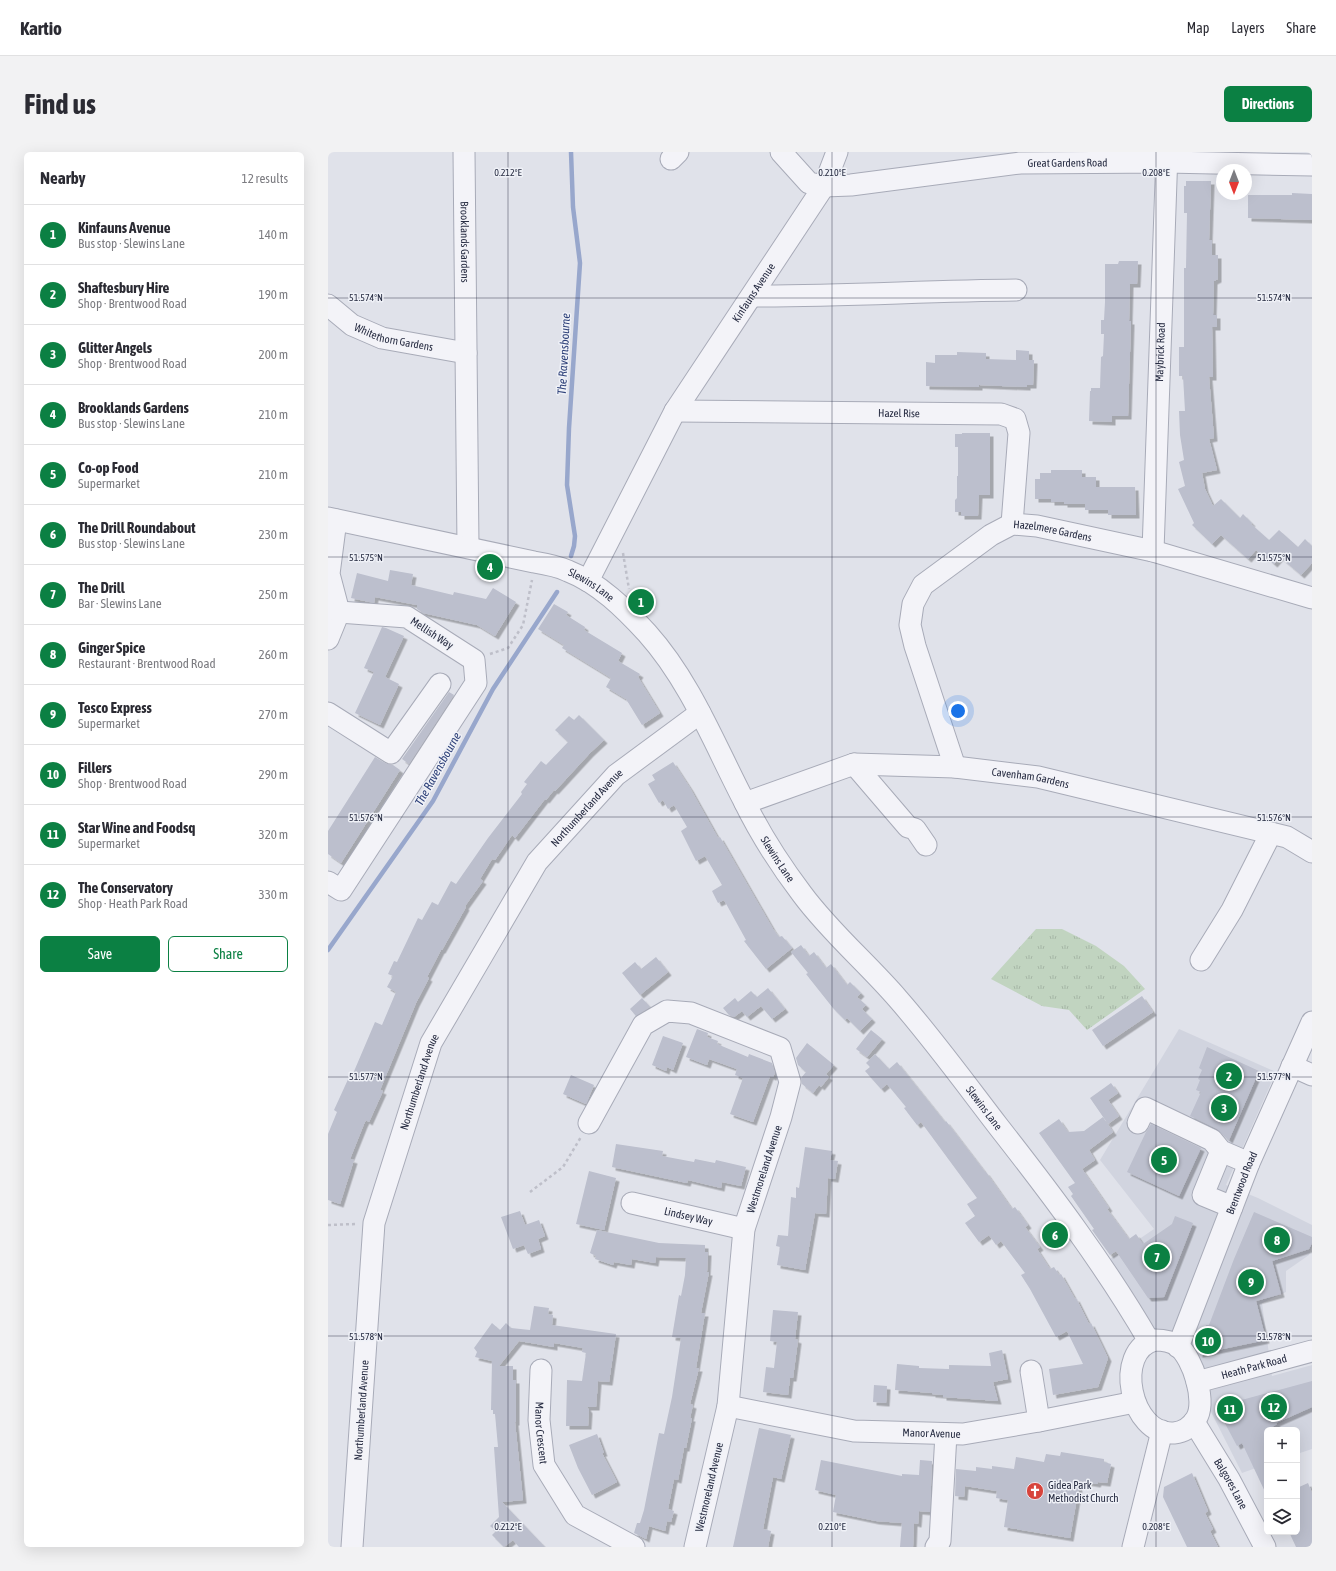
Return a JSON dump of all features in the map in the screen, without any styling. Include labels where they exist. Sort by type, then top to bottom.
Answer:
[{"type":"street","name":"Brooklands Gardens","points":[[464,152],[468,547]]},
{"type":"street","name":"Great Gardens Road","points":[[781,152],[809,184],[824,186],[851,185],[1020,164],[1166,157],[1312,165]]},
{"type":"street","name":"Kinfauns Avenue","points":[[588,580],[675,411],[824,186],[837,152]]},
{"type":"street","name":"Maybrick Road","points":[[1153,551],[1166,157]]},
{"type":"street","points":[[752,296],[815,296],[1016,290]]},
{"type":"street","name":"Whitethorn Gardens","points":[[328,305],[352,325],[382,338],[466,352]]},
{"type":"street","name":"Hazel Rise","points":[[675,411],[1000,414],[1015,419],[1019,432],[1012,524]]},
{"type":"street","points":[[328,639],[339,612],[329,574],[332,519]]},
{"type":"street","name":"Slewins Lane","points":[[332,519],[468,547],[567,570],[588,580],[601,590],[648,634],[662,651],[687,689],[745,803],[771,848],[802,893],[820,916],[897,998],[921,1027],[1059,1205],[1127,1303],[1149,1341]]},
{"type":"street","name":"Hazelmere Gardens","points":[[955,767],[915,646],[910,625],[913,604],[922,586],[991,535],[1012,524],[1037,526],[1153,551],[1312,598]]},
{"type":"street","name":"Mellish Way","points":[[339,612],[406,617],[474,660]]},
{"type":"street","points":[[328,882],[341,890],[476,683],[474,660]]},
{"type":"street","points":[[328,714],[391,753],[440,684]]},
{"type":"street","name":"Northumberland Avenue","points":[[352,1547],[374,1224],[431,1043],[537,862],[616,775],[700,713]]},
{"type":"street","points":[[854,764],[908,827],[915,829],[926,845]]},
{"type":"street","name":"Cavenham Gardens","points":[[745,803],[854,764],[955,767],[1038,777],[1287,837],[1312,852]]},
{"type":"street","points":[[1201,960],[1232,910],[1271,833]]},
{"type":"street","name":"Westmoreland Avenue","points":[[589,1123],[643,1025],[667,1011],[692,1013],[780,1048],[790,1082],[781,1116],[744,1230],[728,1406],[695,1547]]},
{"type":"street","name":"Brentwood Road","points":[[1178,1347],[1249,1163],[1312,1022]]},
{"type":"street","points":[[1292,1066],[1312,1075]]},
{"type":"street","points":[[1138,1123],[1145,1108],[1212,1140],[1221,1151],[1249,1163]]},
{"type":"street","points":[[1221,1151],[1203,1195],[1232,1207]]},
{"type":"street","name":"Lindsey Way","points":[[632,1204],[744,1230]]},
{"type":"street","points":[[1149,1341],[1166,1341],[1178,1347],[1189,1361],[1197,1382],[1201,1403],[1200,1411],[1189,1428],[1176,1433],[1162,1432],[1154,1429],[1142,1417],[1135,1402],[1132,1384],[1132,1362],[1138,1350],[1149,1341]]},
{"type":"street","name":"Heath Park Road","points":[[1197,1382],[1312,1351]]},
{"type":"street","name":"Manor Crescent","points":[[541,1370],[539,1420],[544,1465],[575,1515],[634,1547]]},
{"type":"street","points":[[1031,1371],[1039,1421]]},
{"type":"street","name":"Manor Avenue","points":[[728,1406],[854,1432],[963,1434],[1135,1402]]},
{"type":"street","name":"Balgores Lane","points":[[1194,1422],[1229,1479],[1266,1547]]},
{"type":"street","points":[[1133,1547],[1162,1432]]},
{"type":"street","points":[[936,1547],[940,1541],[946,1434]]},
{"type":"path","points":[[611,536],[622,545],[630,602],[625,611]]},
{"type":"path","points":[[474,660],[508,648],[523,625],[534,562]]},
{"type":"path","points":[[530,1192],[563,1167],[589,1123]]},
{"type":"path","points":[[328,1225],[374,1224]]},
{"type":"shaded area","points":[[1179,1029],[1276,1072],[1226,1185],[1258,1198],[1312,1225],[1312,1247],[1309,1255],[1286,1271],[1286,1292],[1262,1303],[1272,1376],[1312,1365],[1312,1449],[1300,1453],[1300,1427],[1264,1427],[1264,1465],[1242,1473],[1178,1347],[1149,1341],[1101,1265],[1154,1229],[1100,1160]]},
{"type":"green space","points":[[1036,929],[1062,929],[1096,946],[1124,966],[1145,989],[1087,1030],[1069,1010],[1042,1006],[991,979]]},
{"type":"building","points":[[1186,181],[1211,181],[1209,240],[1212,240],[1212,255],[1218,255],[1218,279],[1214,281],[1213,315],[1217,315],[1217,327],[1212,327],[1213,377],[1209,377],[1214,438],[1209,439],[1217,470],[1202,473],[1205,489],[1213,506],[1221,499],[1240,518],[1243,514],[1252,523],[1251,524],[1269,540],[1279,530],[1298,547],[1305,539],[1312,546],[1312,563],[1301,575],[1280,557],[1274,564],[1266,557],[1265,559],[1256,550],[1248,559],[1221,535],[1212,544],[1192,525],[1194,523],[1178,489],[1185,486],[1179,462],[1184,460],[1180,435],[1179,411],[1185,411],[1183,376],[1179,376],[1179,347],[1184,347],[1184,268],[1186,268],[1187,213],[1184,213],[1184,186],[1186,186]]},
{"type":"building","points":[[1292,193],[1312,194],[1312,220],[1248,218],[1248,200],[1252,200],[1252,195],[1292,195]]},
{"type":"building","points":[[1119,261],[1138,261],[1137,284],[1130,284],[1129,321],[1131,321],[1128,416],[1112,416],[1112,422],[1089,421],[1091,388],[1100,388],[1101,357],[1103,356],[1104,334],[1101,334],[1101,320],[1104,320],[1105,264],[1118,264]]},
{"type":"building","points":[[1016,350],[1029,351],[1029,360],[1034,360],[1033,385],[1027,385],[1027,387],[979,385],[979,387],[926,386],[926,362],[935,363],[935,355],[957,355],[957,352],[986,353],[986,359],[1016,360]]},
{"type":"building","points":[[990,433],[990,495],[979,495],[978,516],[961,516],[961,512],[955,512],[955,500],[957,498],[958,447],[955,447],[955,434]]},
{"type":"building","points":[[1051,470],[1082,470],[1082,477],[1096,477],[1096,487],[1135,487],[1136,515],[1108,515],[1108,510],[1085,510],[1085,504],[1064,504],[1064,502],[1051,502],[1051,499],[1035,499],[1035,479],[1040,479],[1040,473],[1051,473]]},
{"type":"building","points":[[390,570],[413,574],[411,585],[453,595],[454,592],[486,599],[493,588],[516,602],[495,636],[477,625],[423,613],[417,609],[417,605],[375,597],[374,603],[351,598],[357,573],[388,581]]},
{"type":"building","points":[[554,604],[568,612],[566,615],[585,627],[584,630],[622,653],[618,661],[640,674],[638,677],[660,713],[642,725],[626,699],[606,687],[611,678],[562,648],[564,645],[538,629]]},
{"type":"building","points":[[382,627],[404,636],[385,677],[399,684],[380,725],[355,713],[374,672],[364,668]]},
{"type":"building","points":[[449,692],[454,695],[409,764],[402,759]]},
{"type":"building","points":[[579,715],[604,740],[546,800],[545,799],[515,838],[512,835],[495,860],[492,859],[480,879],[483,881],[465,906],[466,907],[427,977],[429,978],[416,1003],[380,1090],[383,1091],[369,1122],[366,1120],[364,1124],[350,1159],[354,1160],[340,1204],[328,1200],[328,1134],[337,1112],[334,1110],[350,1075],[352,1076],[375,1022],[382,1025],[396,992],[387,987],[393,976],[388,974],[394,961],[397,962],[418,918],[422,920],[432,902],[438,905],[451,881],[456,884],[488,838],[522,794],[521,792],[527,784],[524,782],[541,761],[546,765],[568,742],[555,730],[569,716],[574,720]]},
{"type":"building","points":[[375,757],[385,763],[393,765],[400,770],[341,863],[328,854],[328,831]]},
{"type":"building","points":[[673,762],[690,788],[718,838],[720,837],[773,929],[779,937],[782,936],[792,948],[766,969],[744,941],[746,940],[724,900],[718,903],[712,891],[722,885],[705,856],[696,861],[681,831],[687,827],[674,805],[668,809],[663,800],[659,803],[648,784],[655,780],[652,775]]},
{"type":"building","points":[[801,945],[809,956],[814,952],[826,968],[831,964],[847,985],[850,982],[861,993],[857,997],[866,1005],[862,1009],[872,1019],[860,1031],[847,1018],[845,1020],[833,1008],[806,974],[808,973],[791,952]]},
{"type":"building","points":[[656,957],[668,972],[640,995],[622,973],[635,962],[641,969]]},
{"type":"building","points":[[768,988],[785,1009],[772,1019],[761,1006],[747,1017],[742,1011],[734,1017],[729,1015],[723,1008],[735,998],[738,1002],[751,991],[757,997]]},
{"type":"building","points":[[1142,996],[1153,1012],[1103,1046],[1092,1030]]},
{"type":"building","points":[[642,998],[650,1007],[636,1016],[630,1009]]},
{"type":"building","points":[[697,1029],[708,1033],[707,1037],[718,1041],[717,1044],[748,1057],[749,1054],[772,1063],[775,1073],[773,1077],[770,1076],[753,1122],[730,1114],[743,1078],[735,1075],[737,1069],[709,1059],[707,1065],[686,1057]]},
{"type":"building","points":[[871,1030],[882,1039],[867,1057],[856,1049]]},
{"type":"building","points":[[663,1036],[683,1043],[673,1070],[667,1067],[666,1071],[652,1065]]},
{"type":"building","points":[[807,1043],[834,1065],[826,1074],[829,1077],[821,1087],[819,1085],[813,1093],[802,1084],[801,1078],[806,1072],[798,1065],[796,1058]]},
{"type":"building","points":[[1207,1047],[1259,1071],[1229,1140],[1217,1129],[1190,1116],[1201,1092],[1196,1090],[1200,1080],[1198,1079],[1202,1070],[1199,1068]]},
{"type":"building","points":[[875,1054],[889,1069],[897,1062],[986,1172],[1012,1209],[1015,1207],[1028,1225],[1025,1227],[1040,1247],[1037,1249],[1050,1269],[1054,1267],[1059,1275],[1061,1274],[1075,1299],[1076,1298],[1089,1324],[1091,1323],[1108,1358],[1098,1387],[1053,1395],[1049,1369],[1083,1364],[1067,1331],[1056,1337],[1021,1275],[1025,1273],[1001,1241],[996,1245],[989,1235],[979,1242],[965,1223],[975,1216],[967,1204],[977,1198],[921,1122],[917,1125],[904,1108],[906,1107],[887,1084],[881,1089],[865,1071],[870,1067],[866,1063]]},
{"type":"building","points":[[571,1075],[594,1085],[586,1104],[563,1094]]},
{"type":"building","points":[[1111,1083],[1118,1093],[1108,1100],[1119,1116],[1108,1124],[1090,1098]]},
{"type":"building","points":[[1103,1117],[1113,1132],[1089,1150],[1095,1160],[1082,1169],[1109,1208],[1107,1209],[1129,1239],[1136,1234],[1143,1244],[1172,1224],[1175,1216],[1193,1223],[1164,1297],[1148,1298],[1116,1251],[1110,1255],[1092,1230],[1094,1229],[1071,1196],[1073,1194],[1068,1187],[1075,1183],[1039,1133],[1059,1119],[1068,1132],[1084,1131]]},
{"type":"building","points":[[1151,1124],[1201,1148],[1179,1196],[1127,1172]]},
{"type":"building","points":[[616,1144],[663,1151],[662,1156],[694,1162],[695,1159],[715,1163],[716,1160],[746,1167],[741,1186],[722,1182],[721,1188],[688,1180],[687,1183],[612,1167]]},
{"type":"building","points":[[805,1147],[832,1151],[830,1160],[838,1161],[835,1179],[828,1178],[826,1214],[815,1213],[805,1270],[777,1265],[780,1247],[776,1246],[778,1235],[788,1236],[791,1197],[796,1198],[796,1187],[799,1188]]},
{"type":"building","points":[[589,1171],[616,1178],[604,1230],[576,1224]]},
{"type":"building","points":[[520,1211],[525,1225],[539,1220],[545,1236],[538,1239],[541,1249],[528,1254],[524,1245],[513,1249],[501,1217]]},
{"type":"building","points":[[1254,1212],[1312,1237],[1312,1243],[1309,1249],[1272,1261],[1281,1294],[1256,1301],[1266,1340],[1199,1354],[1206,1325],[1209,1325]]},
{"type":"building","points":[[597,1230],[659,1243],[705,1245],[705,1252],[708,1252],[707,1272],[709,1272],[701,1313],[705,1313],[696,1368],[699,1368],[690,1404],[693,1405],[690,1418],[692,1418],[678,1480],[674,1479],[668,1509],[674,1511],[671,1522],[667,1521],[665,1531],[649,1526],[646,1539],[634,1533],[637,1523],[640,1523],[644,1510],[659,1433],[664,1434],[672,1397],[681,1338],[672,1337],[679,1295],[681,1296],[685,1275],[686,1258],[656,1257],[655,1263],[632,1259],[631,1265],[614,1262],[613,1265],[595,1259],[596,1256],[590,1253]]},
{"type":"building","points":[[534,1306],[549,1308],[548,1314],[553,1315],[552,1325],[616,1334],[609,1382],[598,1381],[596,1407],[587,1407],[589,1410],[588,1426],[566,1426],[567,1380],[582,1381],[586,1353],[582,1352],[583,1348],[554,1343],[554,1347],[519,1341],[499,1366],[513,1366],[513,1380],[516,1380],[515,1422],[523,1500],[502,1502],[545,1547],[519,1547],[513,1540],[504,1547],[492,1535],[496,1531],[490,1526],[499,1517],[494,1447],[498,1447],[495,1414],[493,1414],[493,1410],[491,1410],[492,1361],[475,1357],[477,1352],[474,1348],[492,1323],[500,1330],[506,1323],[511,1328],[530,1330]]},
{"type":"building","points":[[773,1310],[798,1312],[795,1339],[798,1340],[793,1378],[790,1378],[788,1395],[763,1392],[766,1367],[774,1368],[777,1342],[770,1341]]},
{"type":"building","points":[[1002,1350],[1008,1379],[993,1382],[998,1401],[943,1397],[943,1395],[932,1393],[895,1390],[897,1364],[919,1366],[919,1368],[949,1369],[949,1365],[991,1366],[989,1353]]},
{"type":"building","points":[[1312,1381],[1312,1407],[1276,1423],[1277,1424],[1272,1427],[1264,1427],[1264,1490],[1242,1443],[1237,1446],[1220,1414],[1223,1405]]},
{"type":"building","points":[[874,1385],[887,1386],[886,1403],[873,1402]]},
{"type":"building","points":[[759,1428],[791,1435],[781,1479],[773,1477],[763,1529],[771,1531],[768,1547],[733,1547]]},
{"type":"building","points":[[597,1434],[604,1453],[602,1453],[617,1482],[592,1495],[578,1468],[569,1445]]},
{"type":"building","name":"Gidea Park Methodist Church","points":[[1061,1452],[1104,1459],[1104,1462],[1111,1464],[1107,1483],[1098,1482],[1097,1484],[1080,1481],[1070,1538],[1004,1527],[1008,1500],[996,1498],[997,1491],[965,1486],[964,1497],[955,1496],[956,1469],[976,1471],[976,1467],[992,1469],[992,1466],[1014,1469],[1016,1457],[1044,1462],[1046,1454],[1060,1456]]},
{"type":"building","points":[[821,1460],[902,1476],[902,1474],[919,1475],[920,1460],[932,1461],[930,1512],[919,1511],[918,1524],[914,1523],[913,1547],[900,1547],[902,1523],[876,1521],[833,1512],[836,1495],[815,1490]]},
{"type":"building","points":[[1192,1473],[1208,1511],[1205,1513],[1213,1529],[1210,1531],[1218,1547],[1187,1547],[1163,1497],[1164,1487]]},
{"type":"building","points":[[1308,1483],[1312,1493],[1312,1547],[1296,1547],[1290,1535],[1300,1535],[1300,1487]]},
{"type":"waterway","name":"The Ravensbourne","points":[[571,152],[573,207],[580,263],[569,428],[567,485],[575,536],[571,556]]},
{"type":"waterway","name":"The Ravensbourne","points":[[328,950],[433,801],[493,689],[557,592]]},
{"type":"place","name":"Brooklands Gardens","points":[[490,567]]},
{"type":"place","name":"Kinfauns Avenue","points":[[641,602]]},
{"type":"place","name":"Shaftesbury Hire","points":[[1229,1076]]},
{"type":"place","name":"Glitter Angels","points":[[1224,1108]]},
{"type":"place","name":"Co-op Food","points":[[1164,1160]]},
{"type":"place","name":"The Drill Roundabout","points":[[1055,1235]]},
{"type":"place","name":"Ginger Spice","points":[[1277,1240]]},
{"type":"place","name":"The Drill","points":[[1157,1257]]},
{"type":"place","name":"Tesco Express","points":[[1251,1282]]},
{"type":"place","name":"Fillers","points":[[1208,1341]]},
{"type":"place","name":"The Conservatory","points":[[1274,1407]]},
{"type":"place","name":"Star Wine and Foodsq","points":[[1230,1409]]},
{"type":"place","name":"Gidea Park Methodist Church","points":[[1035,1491]]}]
